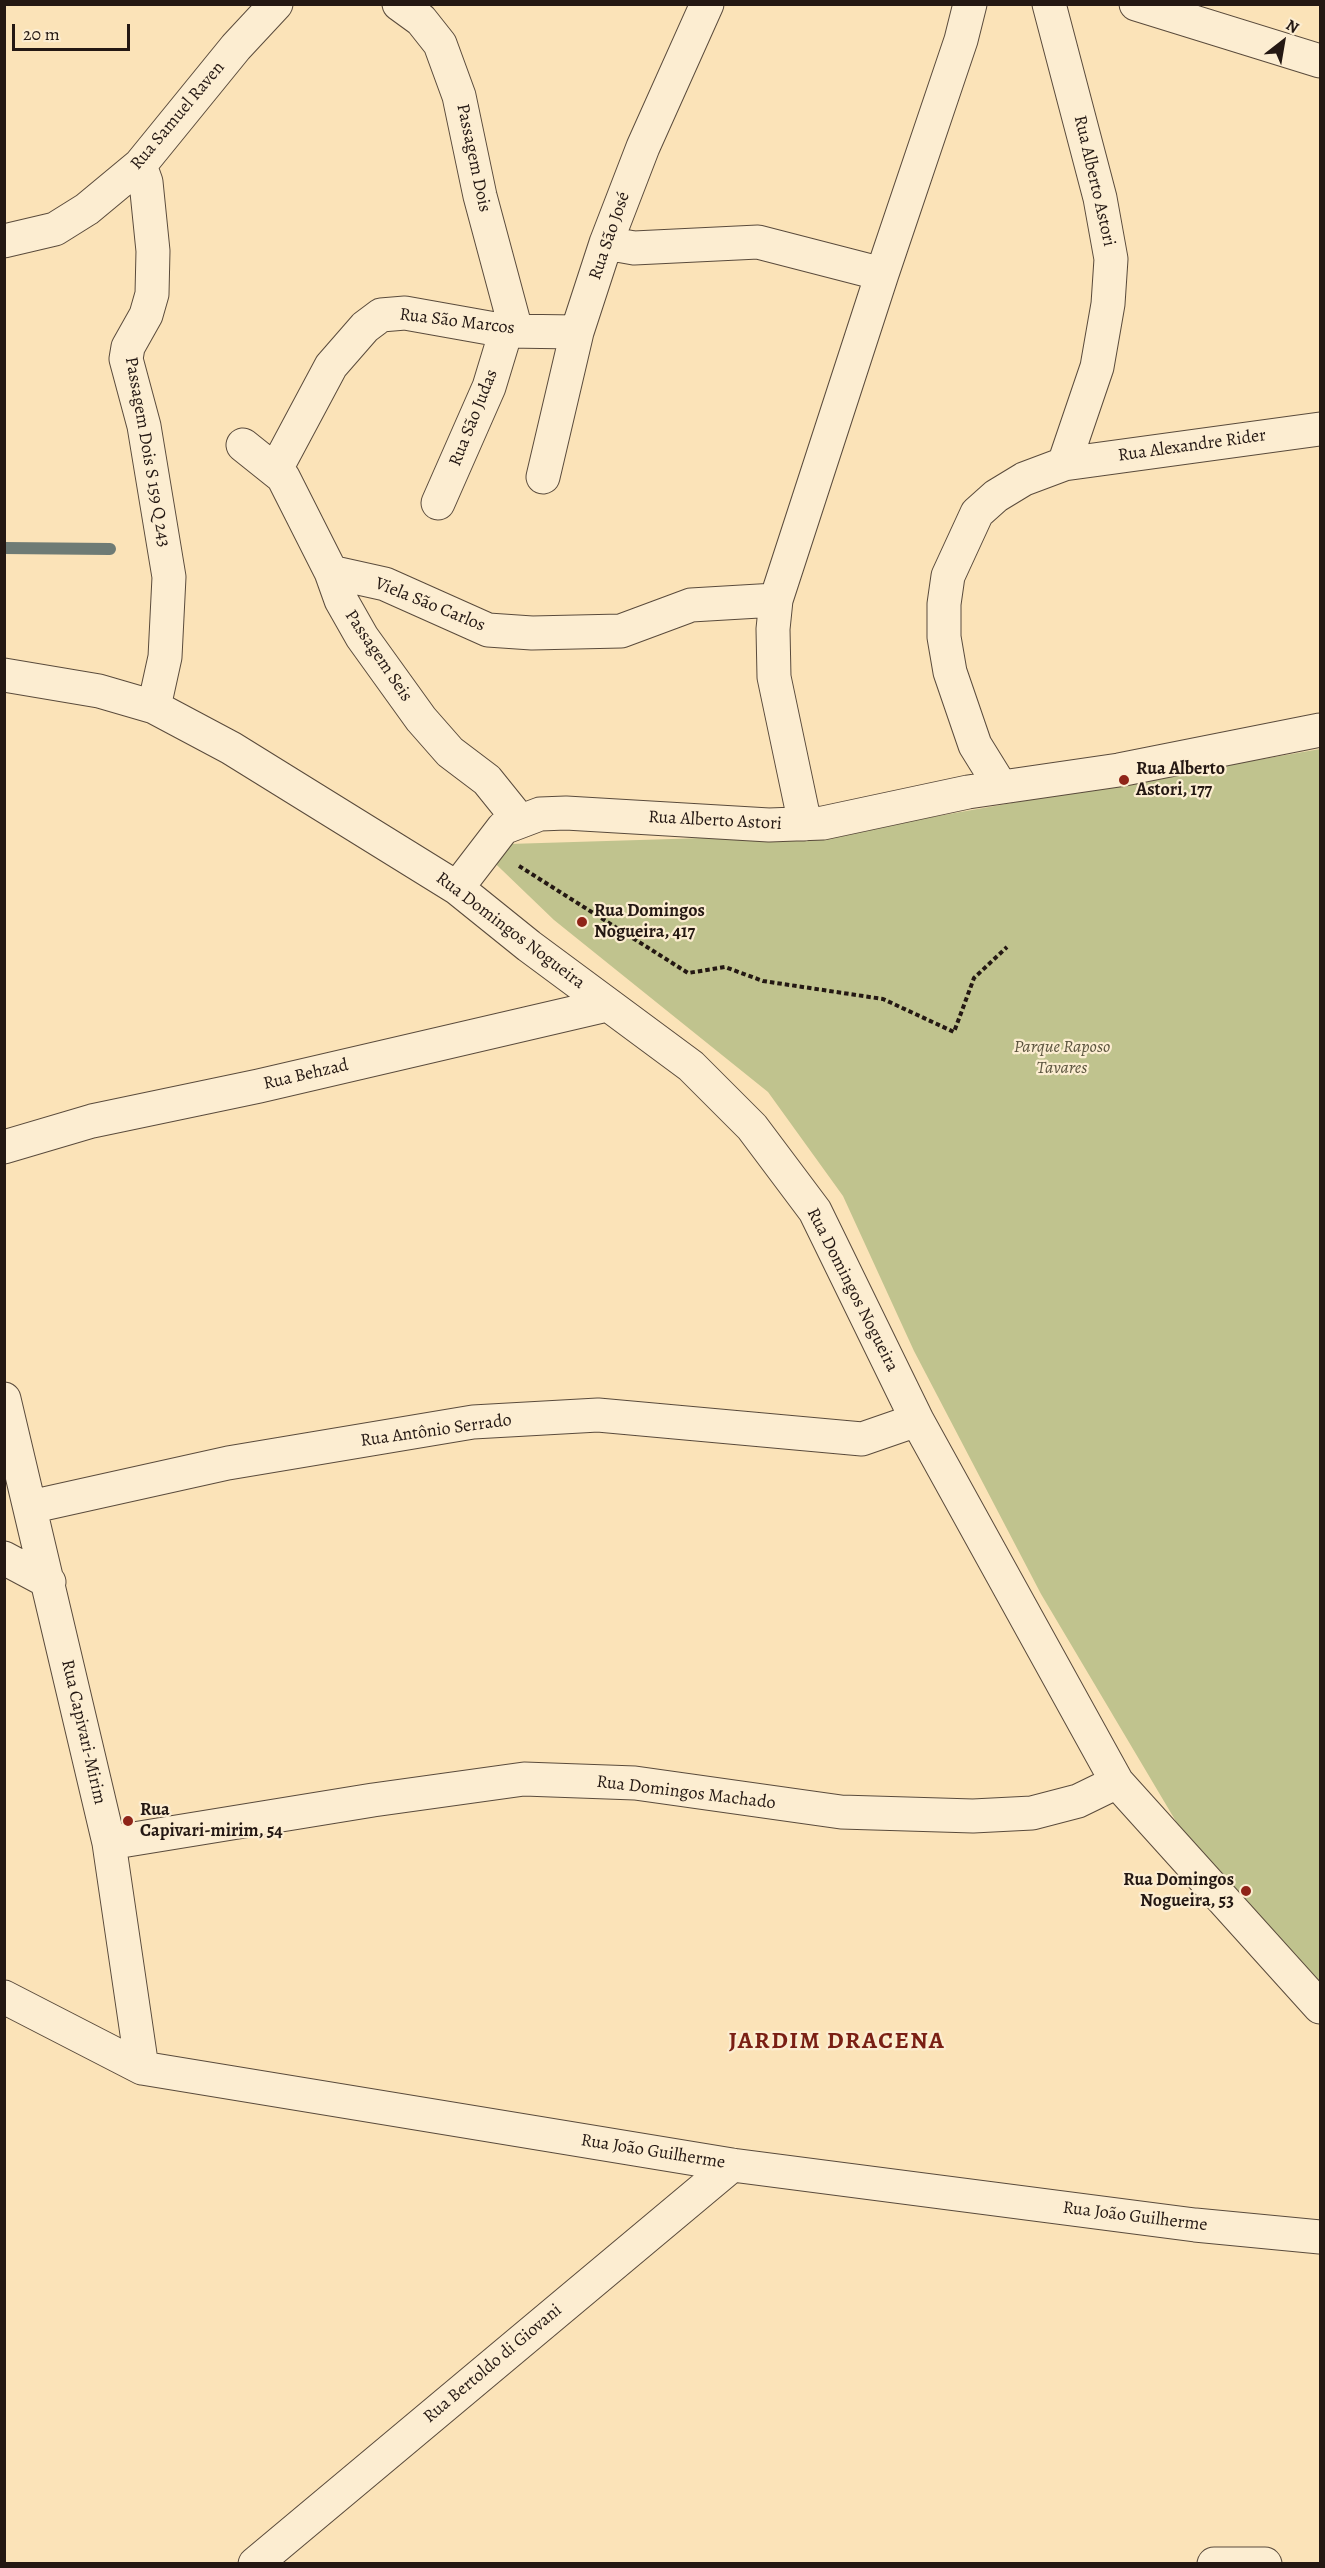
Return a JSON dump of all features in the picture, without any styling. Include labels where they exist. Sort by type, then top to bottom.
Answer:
[{"type":"street","name":"Rua Samuel Raven","points":[[4,241],[55,228],[87,209],[140,165],[236,47],[276,4]]},
{"type":"street","name":"Passagem Dois","points":[[399,4],[421,20],[441,44],[456,86],[511,331]]},
{"type":"street","name":"Rua São José","points":[[543,477],[577,332],[606,243],[639,157],[706,4]]},
{"type":"street","points":[[805,824],[774,676],[773,629],[776,600],[961,40],[970,4]]},
{"type":"street","name":"Rua Alberto Astori","points":[[1049,4],[1100,198],[1111,259],[1108,304],[1098,368],[1064,464]]},
{"type":"street","points":[[1153,7],[1320,61]]},
{"type":"street","name":"Passagem Dois S 159 Q 243","points":[[140,165],[146,182],[153,251],[152,294],[146,315],[128,347],[126,359],[144,426],[170,577],[165,657],[154,707]]},
{"type":"street","points":[[606,243],[634,248],[758,242],[882,274]]},
{"type":"street","name":"Rua São Marcos","points":[[276,469],[331,366],[365,327],[381,315],[405,313],[511,331],[577,332]]},
{"type":"street","name":"Rua São Judas","points":[[438,504],[511,331]]},
{"type":"street","name":"Rua Alexandre Rider","points":[[1064,464],[1320,429]]},
{"type":"street","name":"Passagem Seis","points":[[243,445],[261,461],[276,469],[300,509],[331,572],[341,600],[362,637],[421,719],[450,752],[487,780],[520,821]]},
{"type":"street","points":[[1001,787],[975,745],[950,672],[944,637],[944,604],[948,576],[959,547],[977,513],[996,496],[1024,479],[1064,464]]},
{"type":"street","name":"Viela São Carlos","points":[[331,572],[385,584],[488,630],[532,633],[621,631],[691,605],[776,600]]},
{"type":"street","name":"Rua Domingos Nogueira","points":[[4,675],[99,691],[154,707],[231,748],[457,888],[607,1005],[691,1066],[752,1127],[815,1210],[916,1420],[1117,1782],[1320,2007]]},
{"type":"street","name":"Rua Alberto Astori","points":[[457,888],[503,828],[540,814],[566,813],[769,825],[823,823],[1001,787],[1119,770],[1320,730]]},
{"type":"street","name":"Rua Behzad","points":[[4,1147],[92,1121],[259,1086],[607,1005]]},
{"type":"street","name":"Rua Capivari-Mirim","points":[[4,1399],[109,1843],[142,2068]]},
{"type":"street","name":"Rua Antônio Serrado","points":[[30,1507],[228,1463],[472,1422],[598,1415],[862,1439],[916,1420]]},
{"type":"street","points":[[4,1558],[49,1582]]},
{"type":"street","name":"Rua Domingos Machado","points":[[109,1843],[373,1800],[524,1779],[635,1783],[841,1812],[973,1816],[1032,1813],[1078,1801],[1117,1782]]},
{"type":"street","name":"Rua João Guilherme","points":[[4,1997],[142,2068],[732,2165],[1195,2225],[1320,2237]]},
{"type":"street","name":"Rua Bertoldo di Giovani","points":[[255,2564],[732,2165]]},
{"type":"street","points":[[1214,2564],[1265,2564]]},
{"type":"path","points":[[520,821],[506,858],[688,973],[725,967],[763,981],[883,999],[954,1032],[974,978],[1007,947]]},
{"type":"green space","name":"Parque Raposo Tavares","points":[[1320,749],[1320,1983],[1187,1840],[1041,1594],[914,1351],[843,1196],[768,1092],[554,920],[476,845],[835,834]]},
{"type":"waterway","points":[[4,548],[110,549]]},
{"type":"place","name":"Rua Alberto Astori, 177","points":[[1124,780]]},
{"type":"place","name":"Rua Domingos Nogueira, 417","points":[[582,922]]},
{"type":"place","name":"Rua Capivari-mirim, 54","points":[[128,1821]]},
{"type":"place","name":"Rua Domingos Nogueira, 53","points":[[1246,1891]]},
{"type":"district","name":"JARDIM DRACENA","points":[[837,2042]]}]
